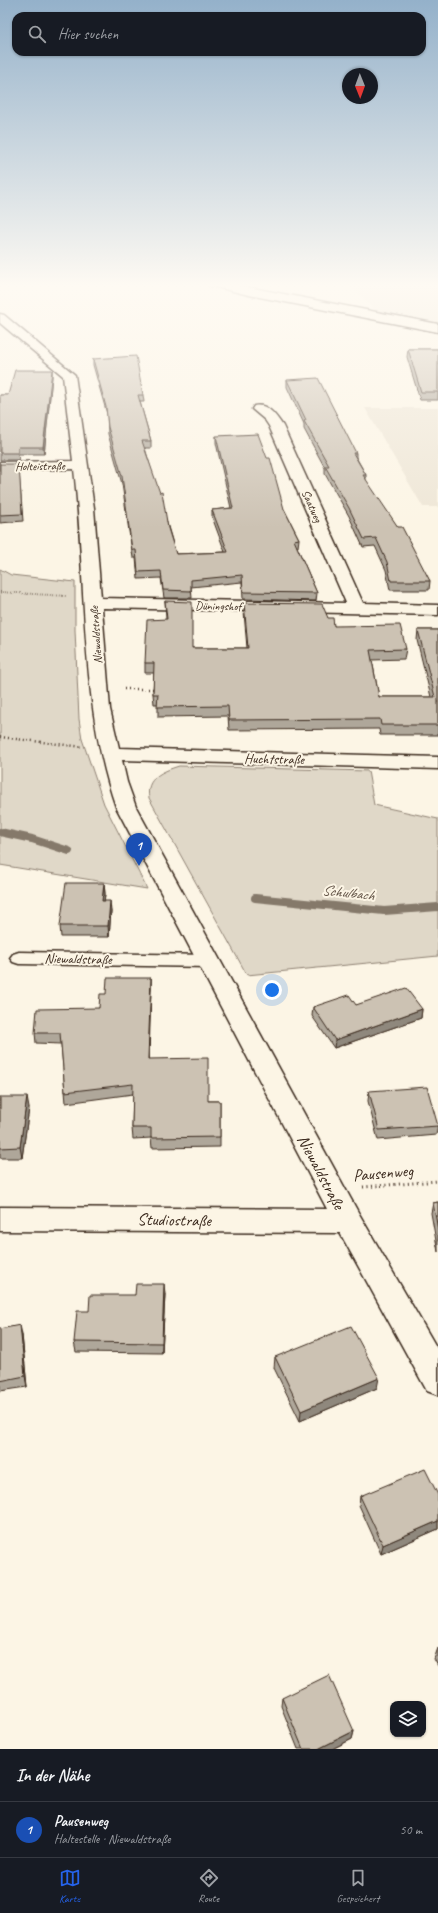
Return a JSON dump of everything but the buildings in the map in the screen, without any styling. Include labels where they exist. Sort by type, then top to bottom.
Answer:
[{"type":"street","name":"Niewaldstraße","points":[[56,365],[68,375],[86,508],[101,710],[117,782],[126,807],[210,961],[348,1222],[438,1380]]},
{"type":"street","name":"Saatweg","points":[[259,409],[270,417],[276,426],[357,608]]},
{"type":"street","name":"Holteistraße","points":[[0,466],[80,465]]},
{"type":"street","name":"Düningshof","points":[[93,602],[438,610]]},
{"type":"street","name":"Huchtstraße","points":[[110,752],[438,763]]},
{"type":"street","name":"Studiostraße","points":[[0,1219],[348,1222]]},
{"type":"lane","name":"Niewaldstraße","points":[[19,958],[210,961]]},
{"type":"path","points":[[0,592],[50,594],[93,602]]},
{"type":"path","points":[[0,737],[110,752]]},
{"type":"path","name":"Pausenweg","points":[[331,1190],[438,1181]]},
{"type":"shaded area","points":[[365,408],[438,408],[438,507],[423,507]]},
{"type":"shaded area","points":[[0,569],[11,575],[75,582],[75,630],[79,719],[82,739],[104,804],[147,889],[0,865]]},
{"type":"shaded area","points":[[179,766],[368,771],[374,805],[438,819],[438,956],[247,975],[149,798],[148,791],[156,776]]},
{"type":"waterway","name":"Schulbach","points":[[0,832],[32,839],[69,851]]},
{"type":"waterway","name":"Schulbach","points":[[255,898],[384,911],[438,907]]},
{"type":"place","name":"Pausenweg","points":[[139,866]]}]
